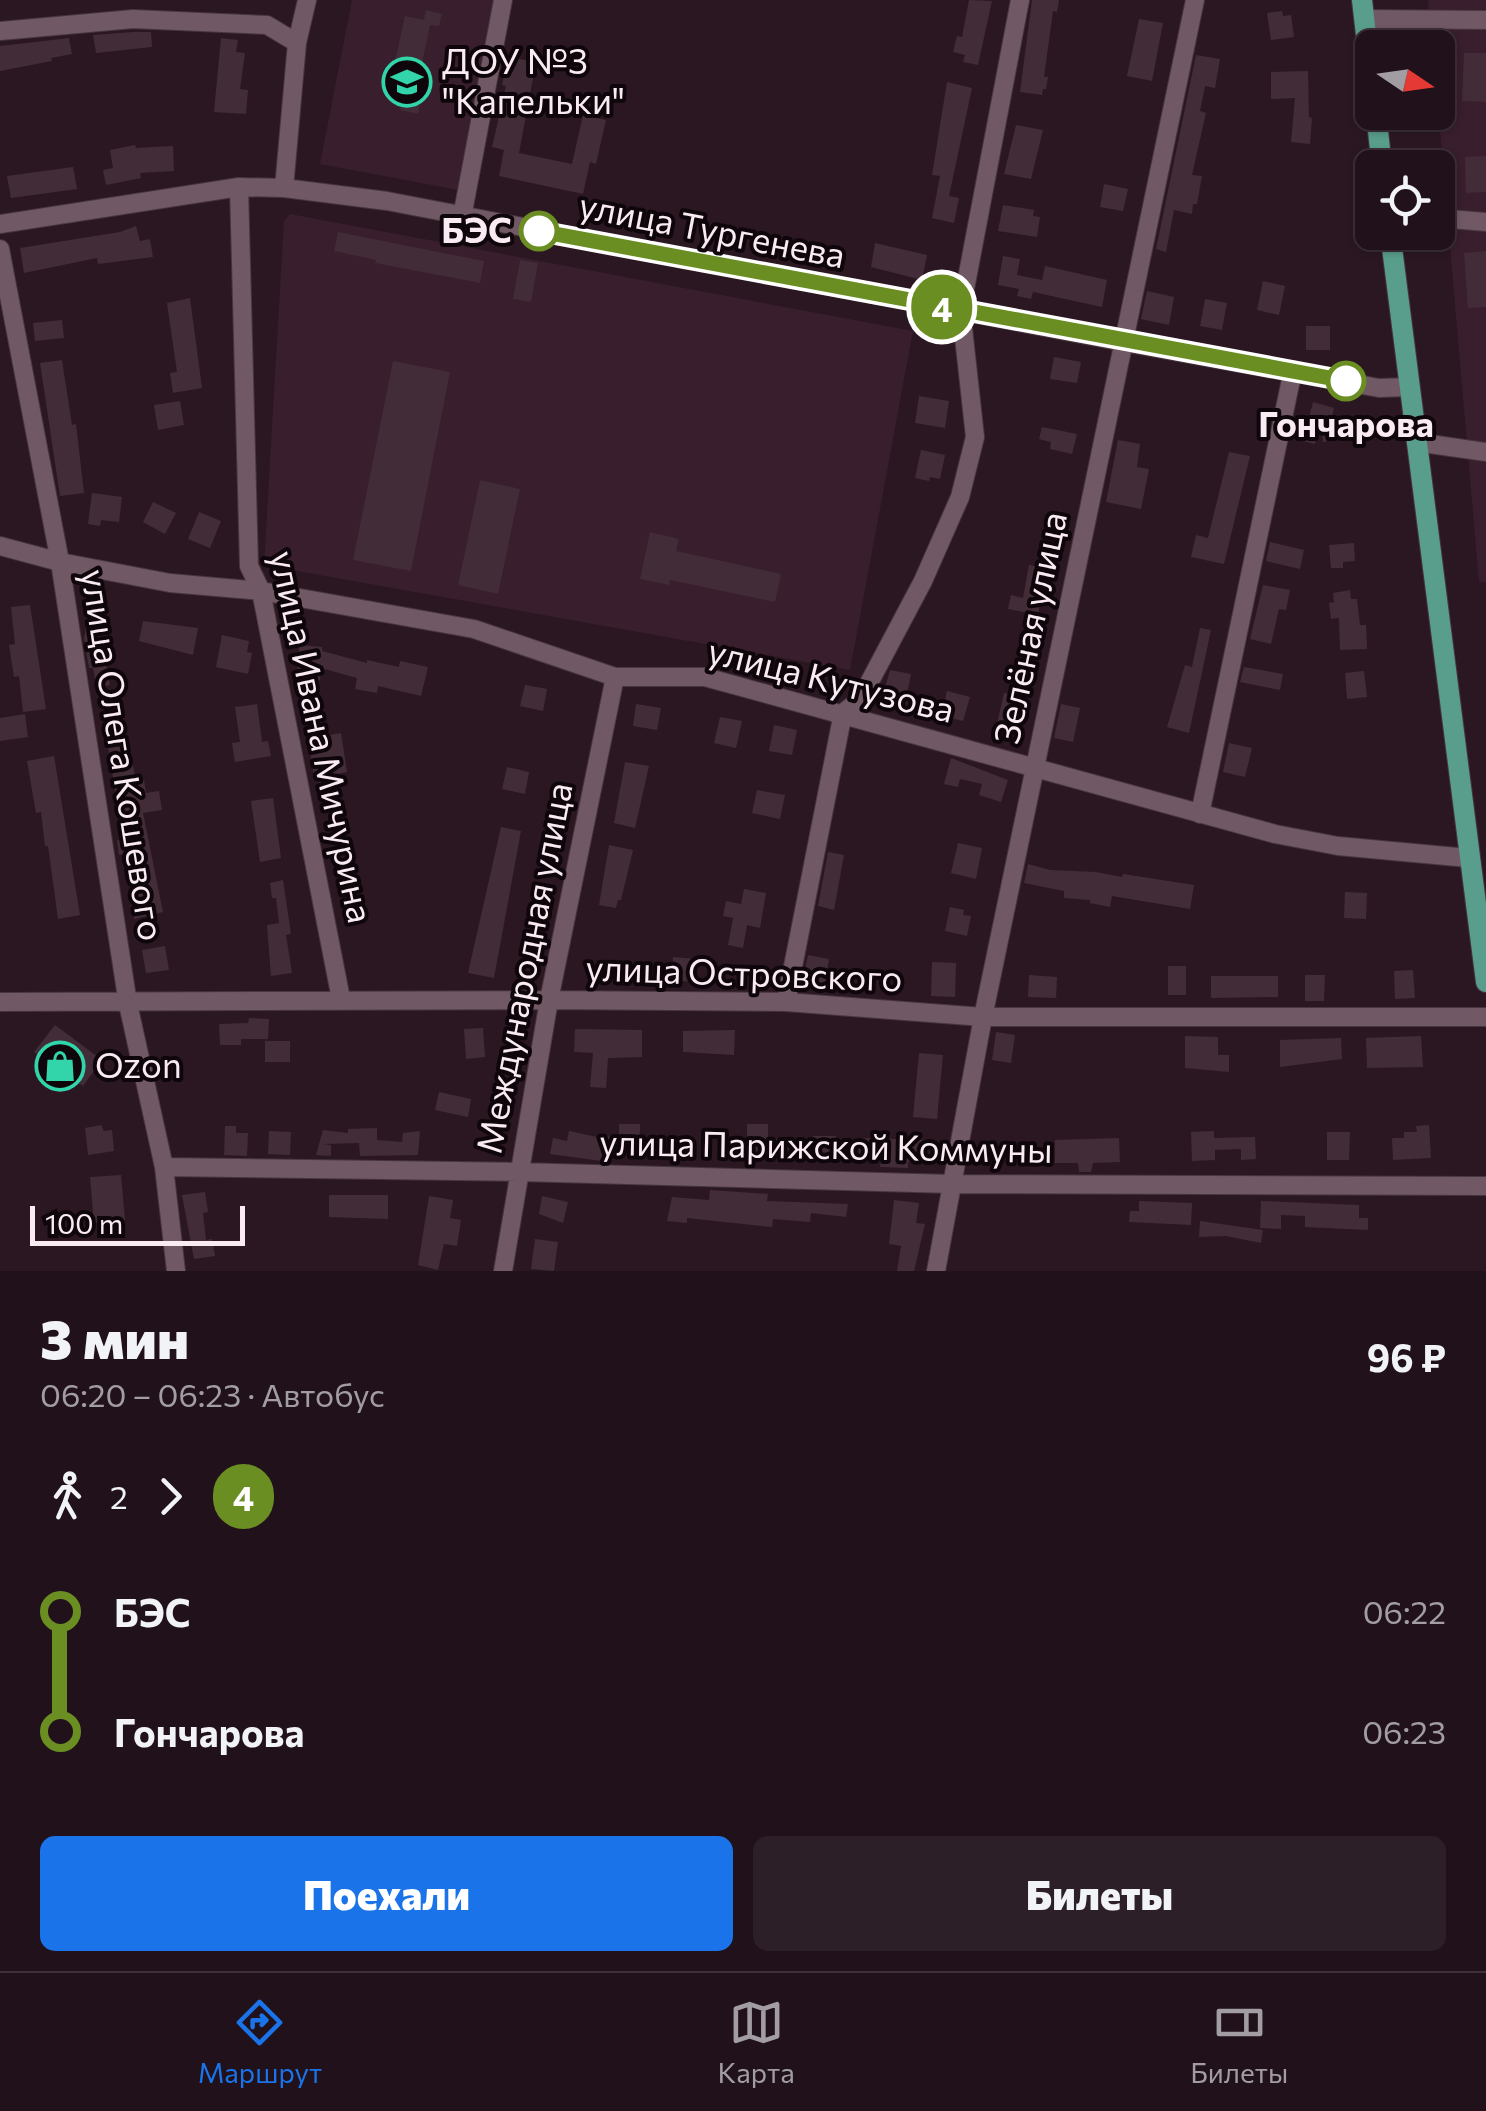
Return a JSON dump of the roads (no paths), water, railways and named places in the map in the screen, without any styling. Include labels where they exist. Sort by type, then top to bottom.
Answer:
[{"type":"main road","points":[[1392,250],[1468,858],[1482,926],[1486,982]]},
{"type":"street","points":[[284,188],[298,43],[307,0]]},
{"type":"street","points":[[462,217],[503,0]]},
{"type":"street","points":[[786,1002],[843,713],[860,700],[886,655],[960,496],[975,437],[961,310],[1020,0]]},
{"type":"street","name":"Зелёная улица","points":[[936,1271],[983,1017],[1195,0]]},
{"type":"street","points":[[1363,10],[1486,20]]},
{"type":"street","points":[[0,32],[133,19],[266,25],[298,43]]},
{"type":"street","name":"улица Тургенева","points":[[0,224],[239,187],[284,188],[387,201],[1379,388],[1410,387]]},
{"type":"street","name":"улица Ивана Мичурина","points":[[239,187],[248,566],[261,591],[341,999]]},
{"type":"street","points":[[1455,219],[1486,222]]},
{"type":"street","name":"улица Олега Кошевого","points":[[0,249],[60,562],[128,1004],[164,1168],[176,1271]]},
{"type":"street","points":[[1200,814],[1292,370]]},
{"type":"street","points":[[1416,442],[1486,452]]},
{"type":"street","name":"улица Кутузова","points":[[0,546],[170,583],[261,591],[474,629],[615,677],[705,677],[1275,834],[1338,846],[1468,858]]},
{"type":"street","name":"Международная улица","points":[[503,1271],[549,1000],[615,677]]},
{"type":"street","name":"улица Островского","points":[[0,1002],[786,1002],[983,1017],[1486,1017]]},
{"type":"street","name":"улица Парижской Коммуны","points":[[164,1168],[520,1172],[952,1184],[1486,1186]]},
{"type":"place","name":"ДОУ №3 \"Капельки\"","points":[[407,82]]},
{"type":"place","name":"БЭС","points":[[539,231]]},
{"type":"place","name":"Гончарова","points":[[1346,381]]},
{"type":"place","name":"Ozon","points":[[60,1066]]}]
